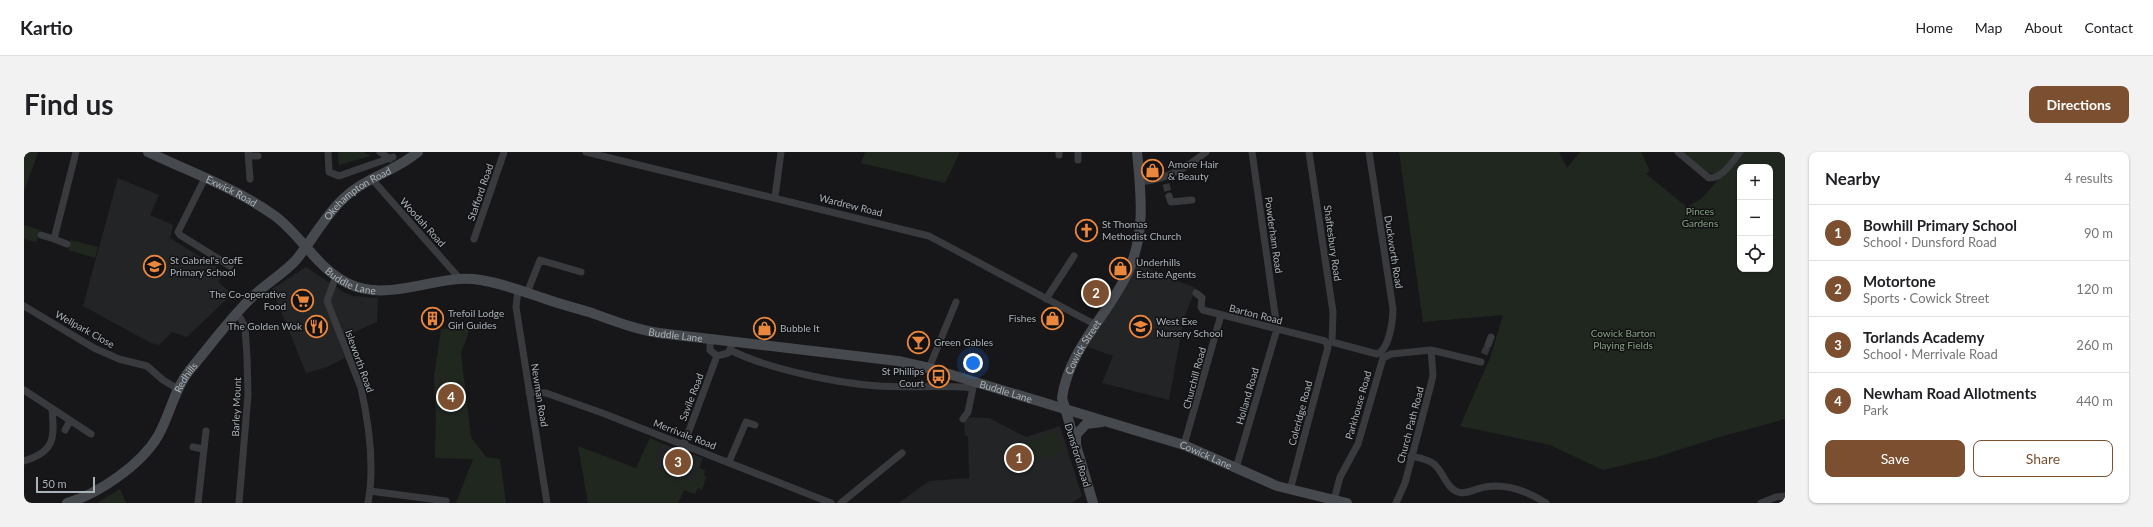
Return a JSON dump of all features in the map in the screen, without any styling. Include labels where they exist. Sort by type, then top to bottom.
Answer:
[{"type":"street","points":[[54,239],[76,152]]},
{"type":"street","name":"Exwick Road","points":[[148,152],[239,193],[276,217],[305,246]]},
{"type":"street","points":[[328,152],[329,172],[336,176],[391,158],[380,152]]},
{"type":"street","name":"Okehampton Road","points":[[305,246],[338,204],[350,192],[371,178],[403,162],[418,152]]},
{"type":"street","name":"Stafford Road","points":[[474,239],[504,152]]},
{"type":"street","name":"Wardrew Road","points":[[586,152],[775,197],[929,236],[1094,324]]},
{"type":"street","points":[[775,197],[781,152]]},
{"type":"street","points":[[1078,152],[1078,160]]},
{"type":"street","name":"Cowick Street","points":[[1063,408],[1063,389],[1070,366],[1094,324],[1128,273],[1137,246],[1142,220],[1137,152]]},
{"type":"street","points":[[1140,182],[1165,181],[1206,152]]},
{"type":"street","name":"Powderham Road","points":[[1252,152],[1276,322]]},
{"type":"street","name":"Shaftesbury Road","points":[[1310,152],[1333,312],[1328,339]]},
{"type":"street","name":"Duckworth Road","points":[[1369,152],[1393,309],[1392,321],[1382,356]]},
{"type":"street","points":[[1678,152],[1709,178],[1714,178],[1723,172],[1740,152]]},
{"type":"street","points":[[250,179],[249,154],[258,156]]},
{"type":"street","points":[[205,178],[178,232],[180,235],[230,266]]},
{"type":"street","name":"Woodah Road","points":[[371,178],[460,279]]},
{"type":"street","points":[[1169,196],[1171,202],[1192,200]]},
{"type":"street","points":[[41,235],[67,244]]},
{"type":"street","name":"Buddle Lane","points":[[305,246],[316,259],[336,276],[356,287],[379,290],[460,279],[473,279],[523,291],[636,328],[658,333],[710,338],[732,345],[806,375],[854,383],[899,387],[974,384]]},
{"type":"street","name":"Redhills","points":[[67,503],[80,499],[101,488],[131,466],[149,449],[158,436],[178,389],[188,373],[236,314],[249,300],[291,264],[305,246]]},
{"type":"street","points":[[1046,299],[1074,256]]},
{"type":"street","name":"Newman Road","points":[[547,503],[516,307],[540,260],[580,272]]},
{"type":"street","name":"Isleworth Road","points":[[336,276],[327,301],[361,388],[364,401],[370,453],[370,491],[368,503]]},
{"type":"street","name":"Barton Road","points":[[1196,294],[1202,298],[1202,309],[1277,329],[1328,339],[1335,344],[1382,356],[1431,350],[1481,362]]},
{"type":"street","points":[[929,368],[956,302]]},
{"type":"street","name":"Wellpark Close","points":[[24,306],[94,348],[119,359],[147,366],[163,380],[178,389]]},
{"type":"street","name":"Barley Mount","points":[[236,314],[244,322],[248,372],[248,395],[240,503]]},
{"type":"street","name":"Churchill Road","points":[[1184,445],[1222,315]]},
{"type":"street","name":"Holland Road","points":[[1236,468],[1277,329]]},
{"type":"street","points":[[1488,345],[1491,337]]},
{"type":"street","points":[[710,338],[710,350],[717,356],[725,355],[732,345]]},
{"type":"street","name":"Coleridge Road","points":[[1290,490],[1326,357],[1328,339]]},
{"type":"street","name":"Buddle Lane","points":[[732,345],[898,361],[929,368],[974,384],[1063,408]]},
{"type":"street","name":"Church Path Road","points":[[1396,503],[1405,483],[1431,384],[1433,375],[1431,350]]},
{"type":"street","name":"Savile Road","points":[[684,444],[717,356]]},
{"type":"street","name":"Parkhouse Road","points":[[1334,500],[1340,477],[1358,444],[1382,356]]},
{"type":"street","points":[[963,419],[968,412],[974,384]]},
{"type":"street","points":[[24,390],[52,410],[91,434]]},
{"type":"street","name":"Merrivale Road","points":[[529,392],[546,393],[684,444],[831,503]]},
{"type":"street","name":"Cowick Lane","points":[[1063,408],[1184,445],[1290,490],[1346,503]]},
{"type":"street","name":"Dunsford Road","points":[[1063,408],[1093,503]]},
{"type":"street","points":[[24,461],[41,455],[48,448],[54,428],[52,410]]},
{"type":"street","points":[[64,430],[70,421]]},
{"type":"street","points":[[1076,447],[1076,435],[1083,426],[1086,424],[1106,421]]},
{"type":"street","points":[[729,462],[746,422],[755,425]]},
{"type":"street","points":[[198,503],[206,431]]},
{"type":"street","points":[[193,448],[203,449]]},
{"type":"street","points":[[842,503],[902,453]]},
{"type":"street","points":[[1411,456],[1434,464],[1451,487],[1458,492],[1466,492],[1484,487],[1505,486],[1533,495],[1546,503]]},
{"type":"street","points":[[370,491],[446,501]]},
{"type":"street","points":[[1761,503],[1785,496]]},
{"type":"shaded area","name":"St Gabriel's CofE Primary School","points":[[118,178],[159,195],[150,215],[173,225],[170,238],[225,272],[218,282],[232,294],[187,337],[172,332],[159,345],[151,343],[83,306]]},
{"type":"shaded area","name":"West Exe Nursery School","points":[[1136,261],[1157,273],[1196,288],[1184,318],[1169,400],[1102,383],[1113,356],[1088,347]]},
{"type":"shaded area","points":[[306,267],[345,293],[353,296],[378,298],[377,322],[338,339],[345,358],[327,367],[306,373],[272,289]]},
{"type":"shaded area","points":[[970,417],[989,418],[1026,437],[1060,426],[1082,496],[1072,503],[899,503],[929,481],[969,478],[968,437],[965,435],[964,421]]},
{"type":"shaded area","points":[[661,443],[703,458],[694,483],[652,466]]},
{"type":"green space","points":[[24,152],[38,152],[24,192]]},
{"type":"green space","points":[[338,152],[364,152],[371,156],[339,165]]},
{"type":"green space","points":[[865,152],[960,152],[945,183],[861,163]]},
{"type":"green space","name":"Cowick Barton Playing Fields","points":[[1399,152],[1559,152],[1567,168],[1580,152],[1641,152],[1650,171],[1646,174],[1687,207],[1702,198],[1743,152],[1785,152],[1785,419],[1716,438],[1654,458],[1603,470],[1550,445],[1460,426],[1490,358],[1503,315],[1423,322]]},
{"type":"green space","points":[[1683,152],[1736,152],[1721,171],[1715,174],[1707,172]]},
{"type":"green space","points":[[24,225],[40,230],[36,242],[24,239]]},
{"type":"green space","points":[[71,240],[98,247],[95,258],[68,250]]},
{"type":"green space","points":[[468,328],[468,334],[461,353],[471,437],[486,457],[500,459],[506,503],[456,503],[473,459],[435,458],[436,417],[434,377],[441,329]]},
{"type":"green space","points":[[1057,432],[1064,452],[1019,465],[1014,445]]},
{"type":"green space","points":[[650,438],[661,443],[653,466],[694,482],[699,468],[705,470],[704,476],[706,477],[702,490],[698,488],[695,494],[684,490],[678,503],[588,503],[578,446],[636,468]]},
{"type":"green space","points":[[120,489],[126,503],[97,503],[99,502]]},
{"type":"tunnel","points":[[1166,184],[1169,196]]},
{"type":"tunnel","points":[[1484,354],[1488,345]]},
{"type":"place","name":"Amore Hair & Beauty","points":[[1153,170]]},
{"type":"place","name":"St Thomas Methodist Church","points":[[1087,230]]},
{"type":"place","name":"St Gabriel's CofE Primary School","points":[[154,266]]},
{"type":"place","name":"Underhills Estate Agents","points":[[1121,268]]},
{"type":"place","name":"Motortone","points":[[1096,293]]},
{"type":"place","name":"The Co-operative Food","points":[[302,300]]},
{"type":"place","name":"Fishes","points":[[1052,318]]},
{"type":"place","name":"Trefoil Lodge Girl Guides","points":[[432,319]]},
{"type":"place","name":"The Golden Wok","points":[[317,326]]},
{"type":"place","name":"West Exe Nursery School","points":[[1141,327]]},
{"type":"place","name":"Bubble It","points":[[764,328]]},
{"type":"place","name":"Green Gables","points":[[919,342]]},
{"type":"place","name":"St Phillips Court","points":[[939,377]]},
{"type":"place","name":"Newham Road Allotments","points":[[451,397]]},
{"type":"place","name":"Bowhill Primary School","points":[[1019,458]]},
{"type":"place","name":"Torlands Academy","points":[[678,462]]},
{"type":"park label","name":"Pinces Gardens","points":[[1700,216]]}]
